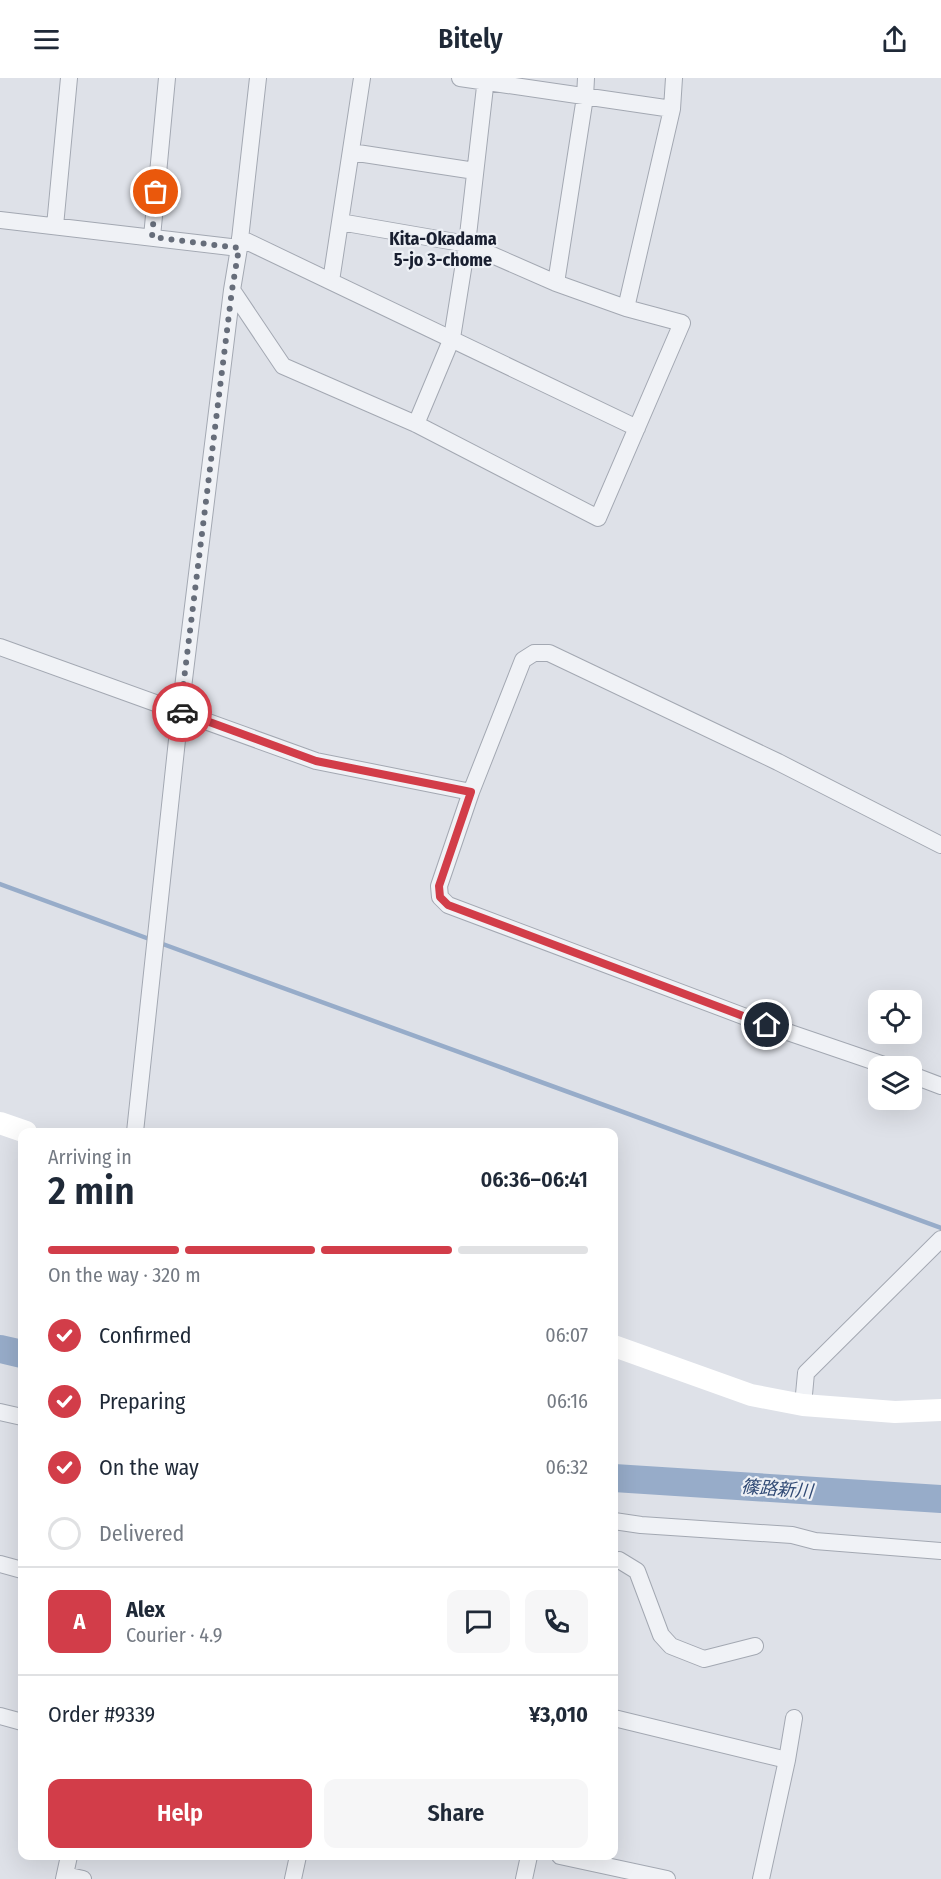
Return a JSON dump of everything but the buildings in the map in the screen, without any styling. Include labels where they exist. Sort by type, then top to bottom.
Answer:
[{"type":"street","points":[[55,226],[69,78]]},
{"type":"street","points":[[152,237],[167,78]]},
{"type":"street","points":[[135,1128],[180,712],[232,290],[240,243],[258,78]]},
{"type":"street","points":[[332,281],[362,78]]},
{"type":"street","points":[[460,78],[672,109]]},
{"type":"street","points":[[556,283],[586,78]]},
{"type":"street","points":[[626,308],[672,109],[674,78]]},
{"type":"street","points":[[416,424],[452,338],[467,244],[486,80]]},
{"type":"street","points":[[351,152],[475,171]]},
{"type":"street","points":[[0,220],[152,237],[240,243],[332,281],[637,428]]},
{"type":"street","points":[[232,290],[283,366],[416,424],[598,518],[682,323],[626,308],[556,283],[467,244],[340,222]]},
{"type":"street","points":[[0,647],[316,761],[471,792]]},
{"type":"street","points":[[868,1060],[767,1025],[448,905],[440,897],[439,886],[471,792],[523,660],[534,652],[549,653],[778,762],[941,845]]},
{"type":"street","points":[[922,1079],[941,1086]]},
{"type":"street","points":[[0,1123],[18,1129]]},
{"type":"street","points":[[803,1405],[806,1372],[941,1239]]},
{"type":"street","points":[[618,1347],[751,1395],[803,1405],[895,1412],[941,1410]]},
{"type":"street","points":[[0,1412],[18,1416]]},
{"type":"street","points":[[618,1522],[792,1535],[814,1541],[941,1551]]},
{"type":"street","points":[[618,1560],[637,1571],[661,1635],[671,1646],[704,1659],[755,1646]]},
{"type":"street","points":[[0,1564],[18,1569]]},
{"type":"street","points":[[0,1716],[18,1721]]},
{"type":"street","points":[[761,1879],[794,1718]]},
{"type":"street","points":[[618,1719],[787,1760]]},
{"type":"street","points":[[68,1860],[64,1877],[83,1879]]},
{"type":"street","points":[[293,1879],[297,1860]]},
{"type":"street","points":[[524,1879],[528,1860]]},
{"type":"street","points":[[579,1860],[667,1879]]},
{"type":"waterway","points":[[0,884],[152,940]]},
{"type":"waterway","points":[[160,943],[941,1228]]},
{"type":"waterway","name":"篠路新川","points":[[0,1349],[18,1353]]},
{"type":"waterway","name":"篠路新川","points":[[618,1478],[941,1499]]},
{"type":"way so far","points":[[156,192],[152,237],[239,248],[223,360],[180,712],[182,712]]},
{"type":"district","name":"Kita-Okadama 5-jo 3-chome","points":[[443,249]]},
{"type":"route","points":[[182,712],[316,761],[471,792],[439,886],[440,897],[448,905],[767,1025]]}]
